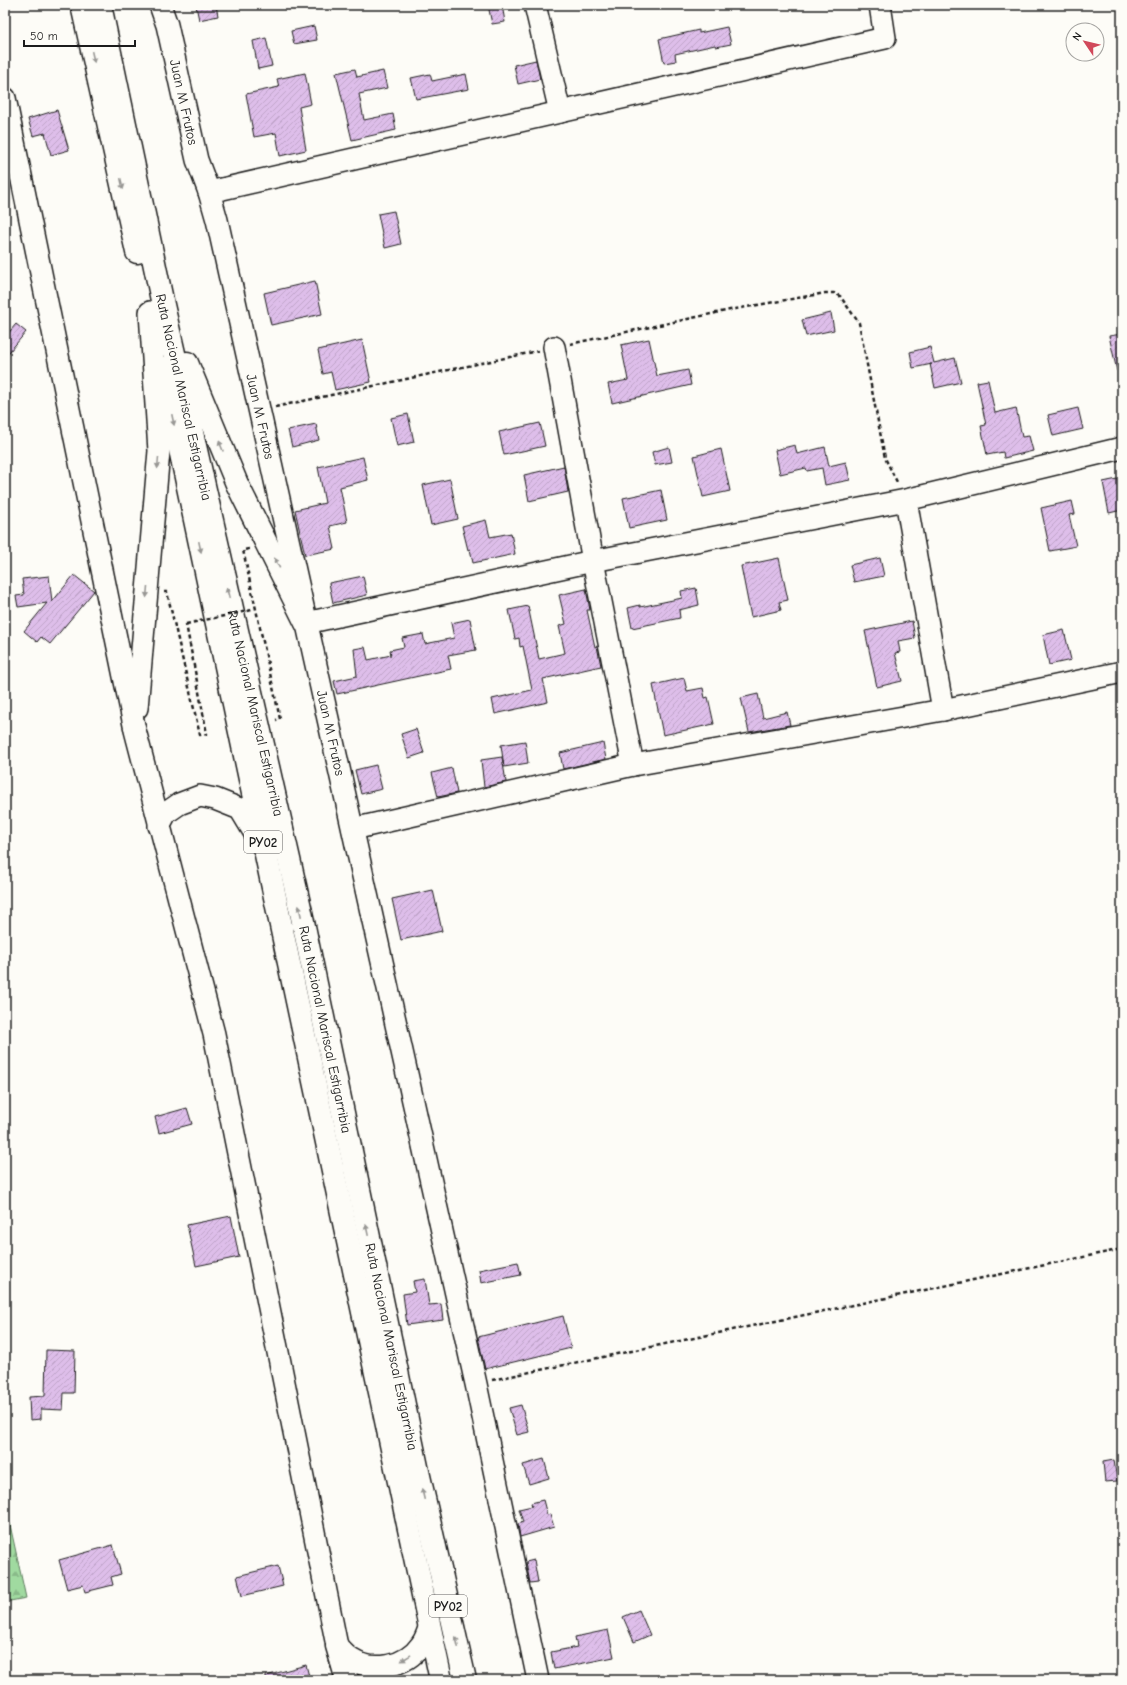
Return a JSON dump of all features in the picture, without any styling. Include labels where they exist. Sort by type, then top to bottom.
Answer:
[{"type":"highway","name":"Ruta Nacional Mariscal Estigarribia","points":[[82,5],[157,309],[301,912],[415,1460],[465,1680]]},
{"type":"highway","name":"Ruta Nacional Mariscal Estigarribia","points":[[100,5],[157,309],[264,847],[440,1680]]},
{"type":"highway","points":[[157,309],[237,484],[306,623]]},
{"type":"highway","points":[[337,1646],[347,1680]]},
{"type":"street","name":"Juan M Frutos","points":[[160,5],[167,25],[197,160],[209,192],[259,410],[476,1384],[538,1680]]},
{"type":"street","points":[[535,5],[560,112]]},
{"type":"street","points":[[209,192],[885,38],[880,5]]},
{"type":"street","points":[[5,98],[135,730],[214,1034],[337,1646],[351,1659],[369,1666],[389,1666],[407,1659],[421,1646],[429,1628]]},
{"type":"street","points":[[135,730],[159,451],[157,309]]},
{"type":"street","points":[[554,347],[593,562],[633,765]]},
{"type":"street","points":[[306,623],[593,562],[906,500],[1122,448]]},
{"type":"street","points":[[906,500],[943,710]]},
{"type":"street","points":[[353,830],[633,765],[943,710],[1122,672]]},
{"type":"street","points":[[160,826],[166,813],[179,804],[200,796],[215,799],[240,809],[264,847]]},
{"type":"path","points":[[259,410],[328,397],[554,347],[766,303],[825,292],[834,293],[846,302],[859,323],[885,458],[906,500]]},
{"type":"path","points":[[273,721],[280,719],[243,550],[250,549],[256,561],[274,558]]},
{"type":"path","points":[[146,596],[167,592],[200,735],[207,734],[186,624],[252,610],[253,617]]},
{"type":"path","points":[[476,1384],[1122,1249]]},
{"type":"green space","points":[[5,1502],[26,1598],[5,1602]]},
{"type":"building","points":[[216,5],[218,16],[199,20],[196,6]]},
{"type":"building","points":[[488,5],[502,5],[505,22],[492,24]]},
{"type":"building","points":[[314,26],[317,40],[294,44],[291,31]]},
{"type":"building","points":[[727,27],[731,44],[716,47],[715,45],[675,54],[676,61],[664,63],[659,39],[699,30],[699,33]]},
{"type":"building","points":[[266,38],[272,66],[258,69],[253,41]]},
{"type":"building","points":[[536,60],[540,79],[518,84],[514,65]]},
{"type":"building","points":[[355,69],[357,77],[383,71],[387,88],[359,94],[364,120],[393,114],[396,130],[352,140],[336,73]]},
{"type":"building","points":[[305,73],[311,104],[299,107],[306,150],[280,156],[276,133],[254,137],[246,94],[279,87],[277,79]]},
{"type":"building","points":[[430,74],[432,81],[466,74],[469,89],[416,99],[411,78]]},
{"type":"building","points":[[57,110],[69,150],[51,155],[45,133],[33,136],[28,119]]},
{"type":"building","points":[[394,211],[401,244],[385,248],[378,214]]},
{"type":"building","points":[[315,281],[322,314],[271,325],[264,293]]},
{"type":"building","points":[[831,313],[834,330],[806,336],[802,320]]},
{"type":"building","points":[[16,324],[26,332],[5,357],[5,337]]},
{"type":"building","points":[[1122,334],[1122,370],[1117,371],[1109,336]]},
{"type":"building","points":[[649,339],[657,376],[688,370],[691,385],[612,403],[608,384],[628,380],[621,345]]},
{"type":"building","points":[[362,340],[371,382],[335,390],[331,372],[323,374],[318,350]]},
{"type":"building","points":[[930,347],[934,363],[955,358],[961,382],[935,388],[930,364],[913,368],[910,352]]},
{"type":"building","points":[[988,380],[995,413],[1016,408],[1022,437],[1029,436],[1033,451],[1004,458],[1003,452],[987,455],[981,426],[986,425],[977,382]]},
{"type":"building","points":[[1078,408],[1083,429],[1053,436],[1048,415]]},
{"type":"building","points":[[408,414],[414,442],[397,446],[391,418]]},
{"type":"building","points":[[540,423],[545,446],[504,455],[499,432]]},
{"type":"building","points":[[316,424],[319,440],[292,447],[288,430]]},
{"type":"building","points":[[795,445],[797,454],[825,447],[829,466],[846,462],[850,480],[825,485],[822,468],[807,471],[806,468],[780,474],[775,450]]},
{"type":"building","points":[[669,447],[672,462],[655,465],[652,452]]},
{"type":"building","points":[[721,449],[730,491],[703,497],[694,456]]},
{"type":"building","points":[[363,457],[368,480],[340,487],[347,522],[330,526],[335,549],[305,555],[295,510],[325,503],[318,467]]},
{"type":"building","points":[[564,466],[568,492],[529,501],[524,475]]},
{"type":"building","points":[[1122,478],[1122,510],[1109,513],[1103,482]]},
{"type":"building","points":[[450,479],[458,519],[431,525],[423,485]]},
{"type":"building","points":[[661,490],[667,520],[629,528],[623,498]]},
{"type":"building","points":[[1072,501],[1075,514],[1069,515],[1076,546],[1050,551],[1041,508]]},
{"type":"building","points":[[486,520],[490,537],[511,533],[515,554],[473,563],[462,526]]},
{"type":"building","points":[[779,558],[788,600],[779,602],[781,610],[751,617],[741,566]]},
{"type":"building","points":[[880,558],[884,576],[854,582],[850,565]]},
{"type":"building","points":[[74,575],[94,591],[50,644],[41,637],[37,642],[24,631],[47,603],[18,607],[16,596],[24,595],[22,579],[49,576],[52,602]]},
{"type":"building","points":[[363,576],[367,595],[333,603],[329,583]]},
{"type":"building","points":[[696,588],[699,605],[679,610],[680,618],[632,628],[628,608],[640,605],[640,607],[682,598],[681,591]]},
{"type":"building","points":[[586,589],[590,610],[587,610],[595,647],[597,646],[601,666],[543,679],[548,702],[495,714],[492,699],[532,690],[523,646],[520,647],[519,638],[515,639],[509,610],[528,606],[539,659],[565,653],[559,626],[566,624],[559,595]]},
{"type":"building","points":[[470,619],[476,650],[448,655],[451,669],[337,694],[334,681],[357,676],[354,649],[365,647],[368,660],[391,655],[390,650],[404,647],[402,638],[423,634],[425,644],[454,638],[451,623]]},
{"type":"building","points":[[912,621],[915,638],[898,641],[900,652],[895,653],[902,681],[877,687],[865,631]]},
{"type":"building","points":[[1064,630],[1071,660],[1049,665],[1043,635]]},
{"type":"building","points":[[684,678],[687,691],[703,688],[705,698],[708,697],[714,724],[663,735],[653,685]]},
{"type":"building","points":[[758,694],[763,718],[787,712],[790,725],[749,732],[741,698]]},
{"type":"building","points":[[416,729],[424,753],[409,758],[401,734]]},
{"type":"building","points":[[525,741],[528,763],[504,767],[501,745]]},
{"type":"building","points":[[603,743],[606,759],[563,769],[560,753]]},
{"type":"building","points":[[502,757],[506,782],[484,787],[481,760]]},
{"type":"building","points":[[376,765],[382,789],[361,794],[355,770]]},
{"type":"building","points":[[452,768],[457,793],[438,797],[432,773]]},
{"type":"building","points":[[433,890],[442,931],[401,940],[392,899]]},
{"type":"building","points":[[187,1108],[192,1124],[159,1133],[155,1117]]},
{"type":"building","points":[[231,1216],[239,1257],[196,1266],[187,1225]]},
{"type":"building","points":[[518,1262],[521,1275],[481,1283],[479,1270]]},
{"type":"building","points":[[425,1279],[429,1305],[441,1304],[443,1320],[407,1325],[403,1294],[415,1292],[413,1281]]},
{"type":"building","points":[[563,1316],[571,1348],[485,1369],[478,1337]]},
{"type":"building","points":[[46,1350],[75,1351],[74,1393],[64,1393],[63,1410],[41,1409],[41,1419],[30,1420],[29,1397],[45,1396]]},
{"type":"building","points":[[521,1405],[529,1432],[517,1435],[509,1408]]},
{"type":"building","points":[[544,1459],[549,1478],[529,1484],[523,1465]]},
{"type":"building","points":[[1114,1460],[1117,1481],[1105,1482],[1103,1462]]},
{"type":"building","points":[[543,1500],[547,1515],[550,1514],[554,1527],[520,1537],[518,1524],[523,1522],[519,1509],[532,1506],[531,1503]]},
{"type":"building","points":[[113,1545],[121,1574],[111,1577],[113,1585],[85,1592],[83,1585],[67,1589],[59,1560]]},
{"type":"building","points":[[534,1560],[538,1582],[530,1583],[526,1562]]},
{"type":"building","points":[[278,1566],[283,1586],[242,1596],[237,1576]]},
{"type":"building","points":[[639,1610],[650,1635],[634,1642],[623,1617]]},
{"type":"building","points":[[608,1630],[614,1657],[554,1669],[551,1652],[577,1647],[575,1637]]},
{"type":"building","points":[[306,1665],[310,1680],[266,1680],[266,1676]]}]
